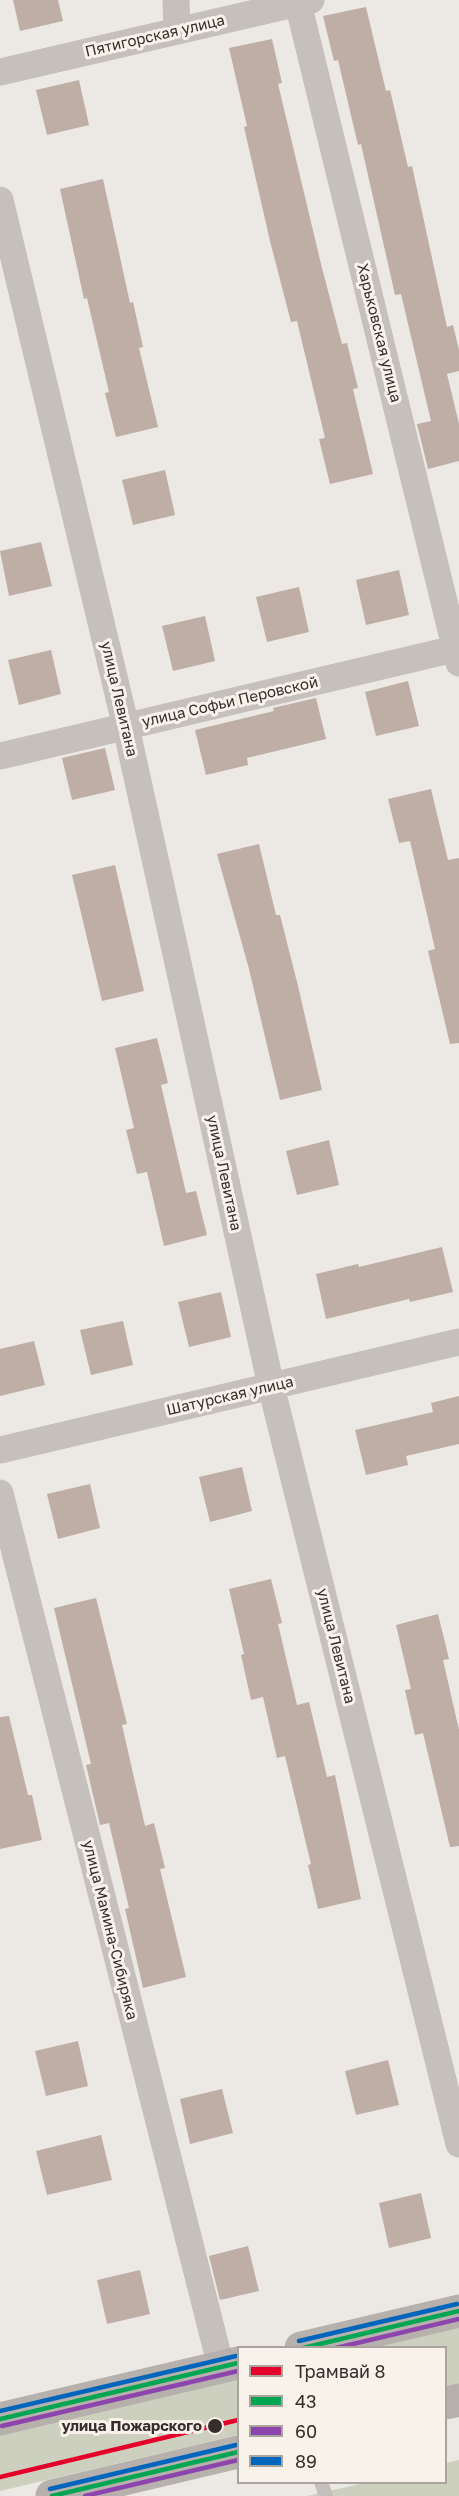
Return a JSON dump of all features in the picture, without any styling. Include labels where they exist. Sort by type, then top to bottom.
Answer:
[{"type":"main road","points":[[309,2346],[459,2310]]},
{"type":"main road","points":[[0,2419],[230,2365]]},
{"type":"main road","points":[[52,2496],[237,2452]]},
{"type":"street","points":[[176,0],[177,31]]},
{"type":"street","name":"Пятигорская улица","points":[[0,72],[305,1]]},
{"type":"street","name":"Харьковская улица","points":[[305,1],[458,653]]},
{"type":"street","name":"улица Левитана","points":[[0,200],[126,727],[271,1386],[459,2144]]},
{"type":"street","name":"улица Софьи Перовской","points":[[0,756],[458,653]]},
{"type":"street","name":"Шатурская улица","points":[[0,1450],[459,1342]]},
{"type":"street","name":"улица Мамина-Сибиряка","points":[[0,1493],[230,2365]]},
{"type":"green space","points":[[459,2322],[459,2384],[447,2387],[447,2346],[360,2346]]},
{"type":"green space","points":[[237,2374],[237,2435],[0,2491],[0,2430]]},
{"type":"green space","points":[[459,2460],[459,2496],[307,2496],[360,2484],[447,2484],[447,2463]]},
{"type":"building","points":[[13,0],[58,0],[63,21],[20,31]]},
{"type":"building","points":[[366,7],[386,91],[390,90],[408,167],[412,166],[447,327],[453,325],[459,350],[459,371],[447,374],[459,424],[459,461],[428,469],[417,424],[431,421],[401,294],[395,295],[361,144],[358,145],[338,60],[334,61],[323,16]]},
{"type":"building","points":[[272,39],[282,83],[278,84],[322,268],[342,344],[347,343],[358,388],[353,389],[373,474],[330,484],[319,439],[325,438],[297,321],[291,322],[270,241],[229,48]]},
{"type":"building","points":[[79,80],[89,125],[47,135],[36,90]]},
{"type":"building","points":[[103,179],[130,303],[133,302],[143,347],[139,348],[158,427],[116,437],[105,393],[109,392],[87,298],[84,299],[60,189]]},
{"type":"building","points":[[165,470],[175,515],[133,525],[122,480]]},
{"type":"building","points":[[41,542],[52,586],[9,596],[0,551]]},
{"type":"building","points":[[399,570],[409,615],[366,625],[356,580]]},
{"type":"building","points":[[299,587],[309,632],[267,642],[256,597]]},
{"type":"building","points":[[205,616],[215,661],[173,671],[162,626]]},
{"type":"building","points":[[51,650],[61,694],[19,705],[8,660]]},
{"type":"building","points":[[408,681],[419,726],[376,736],[365,692]]},
{"type":"building","points":[[316,698],[326,739],[247,758],[248,765],[206,775],[195,730],[274,711],[273,708]]},
{"type":"building","points":[[105,748],[115,790],[72,800],[62,758]]},
{"type":"building","points":[[431,789],[448,860],[459,858],[459,1043],[450,1044],[428,951],[435,949],[410,841],[399,843],[388,799]]},
{"type":"building","points":[[259,844],[276,915],[280,915],[322,1090],[280,1100],[249,969],[217,854]]},
{"type":"building","points":[[115,865],[144,991],[102,1001],[72,875]]},
{"type":"building","points":[[157,1038],[168,1083],[161,1085],[186,1193],[196,1191],[207,1235],[164,1246],[147,1172],[137,1174],[126,1130],[134,1128],[115,1048]]},
{"type":"building","points":[[329,1140],[339,1185],[297,1195],[286,1151]]},
{"type":"building","points":[[442,1247],[453,1292],[410,1302],[409,1299],[326,1319],[316,1274],[358,1264],[359,1267]]},
{"type":"building","points":[[221,1292],[231,1337],[189,1347],[178,1302]]},
{"type":"building","points":[[123,1321],[133,1365],[91,1375],[80,1330]]},
{"type":"building","points":[[34,1341],[45,1385],[0,1396],[0,1349]]},
{"type":"building","points":[[459,1396],[459,1444],[406,1456],[408,1465],[366,1475],[355,1430],[433,1412],[431,1403]]},
{"type":"building","points":[[242,1467],[252,1511],[210,1522],[199,1477]]},
{"type":"building","points":[[90,1484],[100,1528],[58,1539],[47,1494]]},
{"type":"building","points":[[271,1579],[282,1623],[278,1624],[297,1705],[309,1702],[327,1777],[335,1775],[361,1899],[318,1909],[308,1865],[311,1864],[285,1756],[277,1758],[263,1697],[251,1700],[241,1655],[244,1654],[229,1589]]},
{"type":"building","points":[[96,1598],[127,1724],[122,1725],[145,1826],[154,1823],[165,1868],[160,1869],[186,1977],[143,1988],[125,1909],[129,1908],[109,1823],[100,1825],[86,1765],[91,1764],[54,1608]]},
{"type":"building","points":[[438,1614],[449,1659],[443,1660],[459,1730],[459,1846],[450,1847],[423,1733],[415,1735],[405,1690],[411,1689],[396,1625]]},
{"type":"building","points":[[9,1716],[28,1795],[32,1795],[42,1840],[0,1849],[0,1717]]},
{"type":"building","points":[[78,2041],[88,2086],[46,2096],[35,2051]]},
{"type":"building","points":[[388,2060],[399,2105],[356,2115],[345,2071]]},
{"type":"building","points":[[222,2089],[233,2133],[190,2144],[180,2099]]},
{"type":"building","points":[[101,2135],[112,2180],[47,2195],[36,2151]]},
{"type":"building","points":[[421,2193],[431,2238],[389,2248],[379,2203]]},
{"type":"building","points":[[248,2246],[259,2291],[220,2300],[209,2256]]},
{"type":"building","points":[[140,2270],[150,2314],[107,2324],[97,2280]]},
{"type":"tram line","name":"8","points":[[0,2477],[237,2420]]},
{"type":"transit line","name":"89","points":[[299,2341],[457,2304]]},
{"type":"transit line","name":"43","points":[[311,2346],[459,2311]]},
{"type":"transit line","name":"60","points":[[344,2346],[459,2319]]},
{"type":"transit line","name":"89","points":[[0,2411],[236,2356]]},
{"type":"transit line","name":"43","points":[[0,2419],[237,2363]]},
{"type":"transit line","name":"60","points":[[2,2426],[237,2371]]},
{"type":"transit line","name":"89","points":[[50,2489],[236,2445]]},
{"type":"transit line","name":"43","points":[[52,2496],[237,2452]]},
{"type":"transit line","name":"60","points":[[85,2496],[237,2460]]},
{"type":"place","name":"улица Пожарского","points":[[215,2426]]}]
